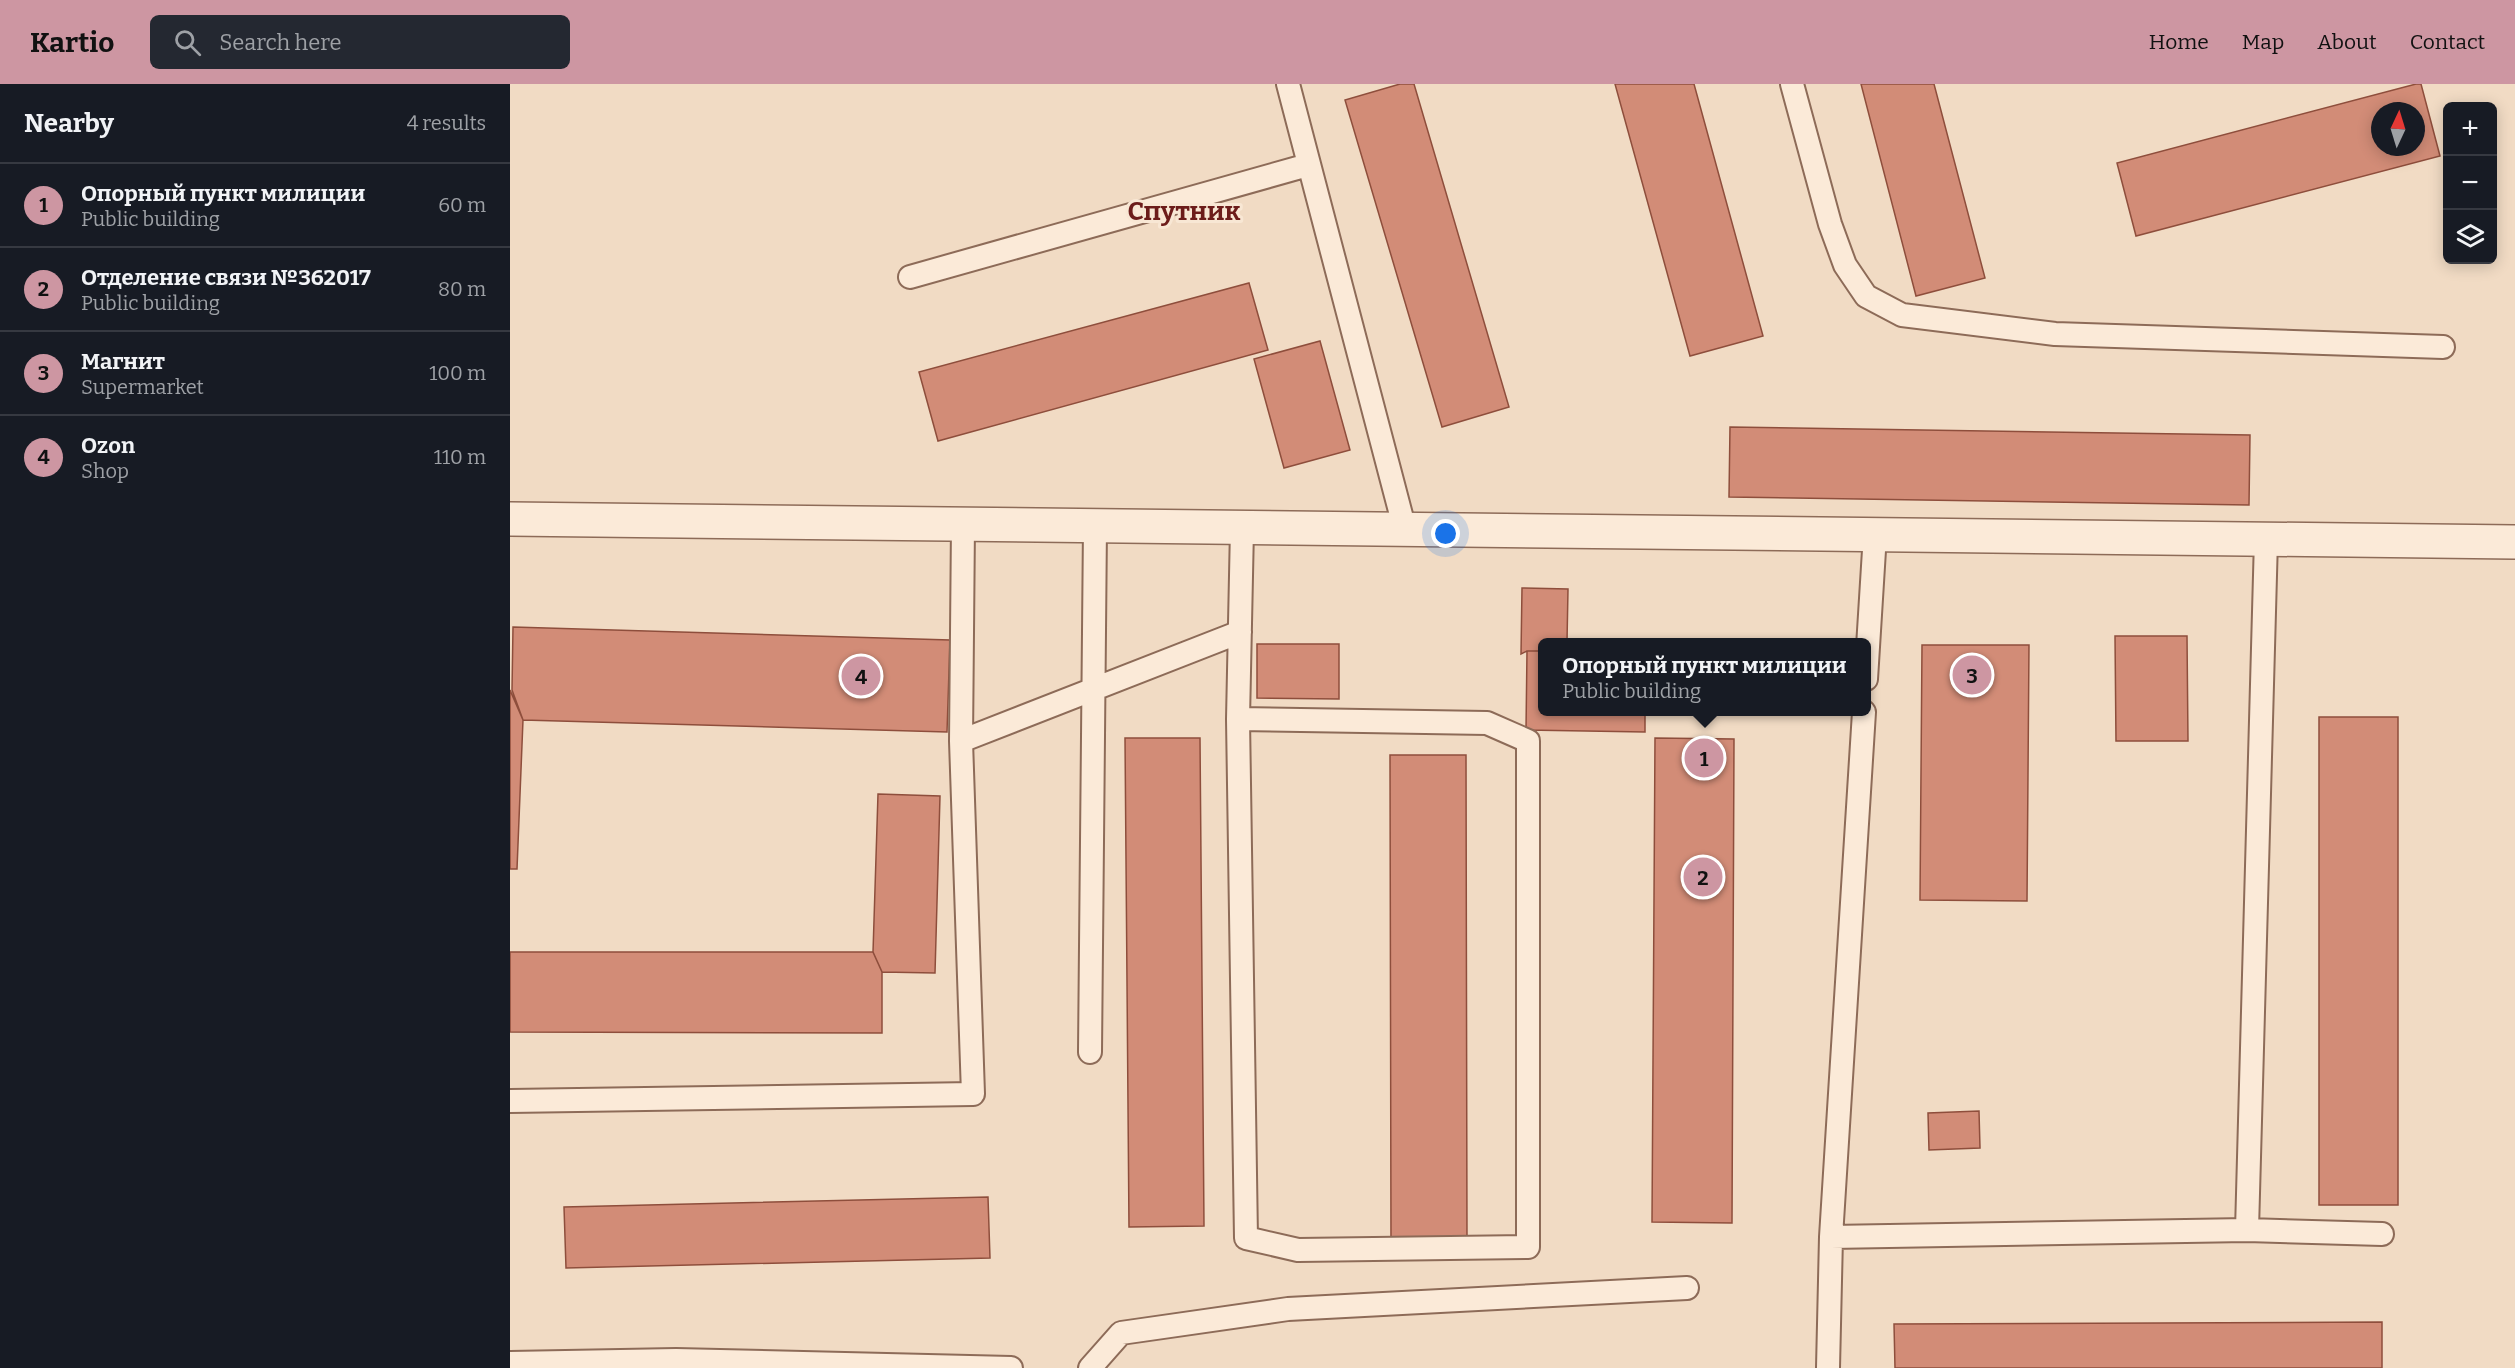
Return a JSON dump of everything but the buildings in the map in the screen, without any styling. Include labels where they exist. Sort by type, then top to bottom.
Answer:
[{"type":"street","points":[[510,519],[2515,542]]},
{"type":"lane","points":[[1288,84],[1405,530]]},
{"type":"lane","points":[[1792,84],[1830,224],[1845,265],[1866,296],[1902,315],[2055,334],[2443,346]]},
{"type":"lane","points":[[910,277],[1308,165]]},
{"type":"lane","points":[[510,1101],[973,1095],[961,741],[963,524]]},
{"type":"lane","points":[[1090,1052],[1095,526]]},
{"type":"lane","points":[[1238,719],[1487,723],[1528,741],[1528,1247],[1298,1250],[1246,1238],[1238,719],[1242,528]]},
{"type":"lane","points":[[1869,638],[1875,534]]},
{"type":"lane","points":[[2247,1230],[2266,539]]},
{"type":"lane","points":[[961,741],[1240,632]]},
{"type":"lane","points":[[1828,1368],[1831,1237],[1864,716]]},
{"type":"lane","points":[[1831,1237],[2247,1230],[2382,1234]]},
{"type":"lane","points":[[1090,1368],[1121,1333],[1288,1309],[1687,1288]]},
{"type":"lane","points":[[510,1363],[676,1360],[1011,1368]]},
{"type":"place","name":"Магнит","points":[[1972,675]]},
{"type":"place","name":"Ozon","points":[[861,676]]},
{"type":"place","name":"Опорный пункт милиции","points":[[1704,758]]},
{"type":"place","name":"Отделение связи №362017","points":[[1703,877]]},
{"type":"district","name":"Спутник","points":[[1184,211]]}]
